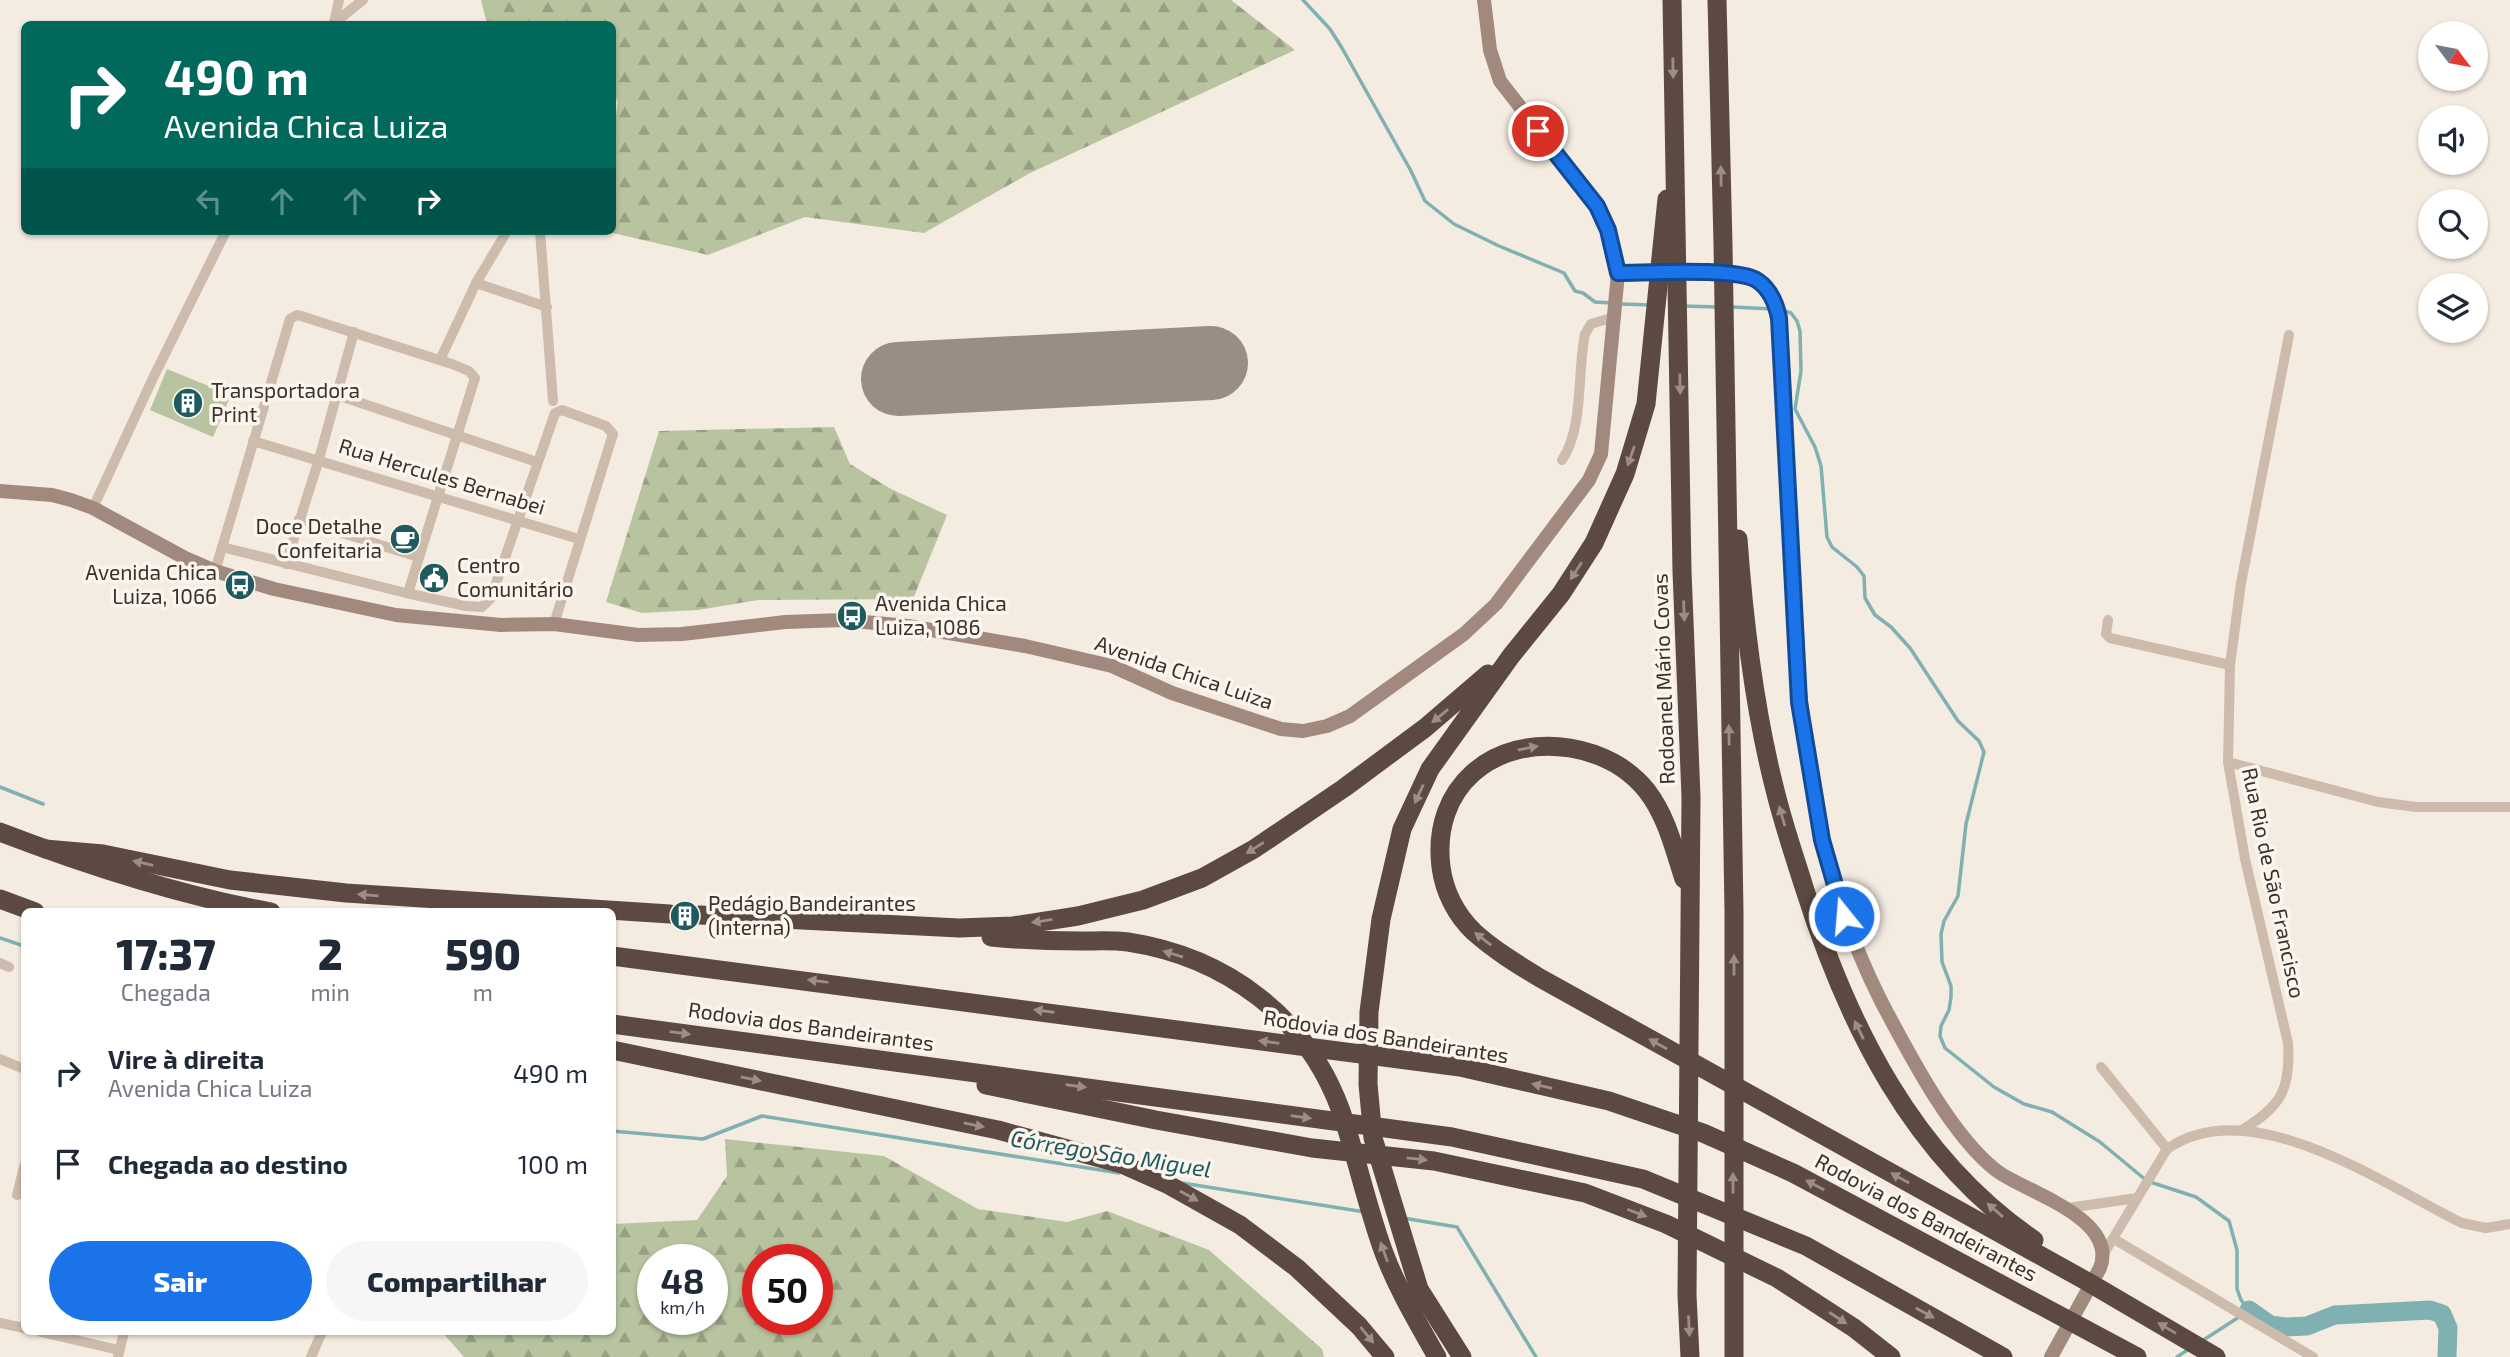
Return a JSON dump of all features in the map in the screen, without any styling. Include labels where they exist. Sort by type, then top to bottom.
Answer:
[{"type":"highway","points":[[1462,1357],[1419,1289],[1373,1138],[1368,1084],[1369,1012],[1381,919],[1402,829],[1430,769],[1511,656],[1561,594],[1594,544],[1635,444],[1646,404],[1656,317],[1669,242],[1675,143],[1672,0]]},
{"type":"highway","points":[[1717,0],[1734,912],[1735,1345]]},
{"type":"highway","name":"Rodoanel Mário Covas","points":[[1669,242],[1679,316],[1682,571],[1691,797],[1688,1016],[1690,1357]]},
{"type":"highway","points":[[1723,343],[1738,546],[1756,695],[1783,821],[1819,936],[1845,1002],[1870,1053],[1905,1110],[1932,1146],[1984,1201],[2088,1282],[2216,1357]]},
{"type":"highway","points":[[700,915],[959,928],[1013,926],[1077,916],[1143,900],[1202,878],[1254,849],[1344,788],[1425,728],[1511,656]]},
{"type":"highway","points":[[1690,899],[1665,820],[1646,790],[1617,763],[1589,751],[1551,745],[1532,746],[1484,762],[1453,795],[1443,820],[1439,837],[1440,855],[1442,875],[1449,898],[1473,931],[1505,957],[2068,1268]]},
{"type":"highway","points":[[0,832],[93,867],[218,902],[250,908]]},
{"type":"highway","points":[[45,849],[103,854],[230,880],[346,893],[577,908]]},
{"type":"highway","points":[[0,900],[23,908]]},
{"type":"highway","points":[[616,910],[670,914]]},
{"type":"highway","points":[[959,928],[991,937],[1036,941],[1127,942],[1172,953],[1236,980],[1265,1001],[1293,1028],[1321,1070],[1340,1110],[1384,1254],[1405,1301],[1437,1357]]},
{"type":"highway","name":"Rodovia dos Bandeirantes","points":[[616,957],[1460,1067],[1609,1101],[1703,1133],[1793,1173],[2137,1357]]},
{"type":"highway","name":"Rodovia dos Bandeirantes","points":[[616,1025],[1452,1138],[1643,1179],[1807,1247],[2003,1357]]},
{"type":"highway","points":[[616,1051],[999,1130],[1122,1164],[1167,1184],[1240,1225],[1297,1268],[1359,1326],[1385,1357]]},
{"type":"highway","points":[[848,1055],[1156,1120],[1311,1148],[1434,1161],[1585,1193],[1666,1224],[1777,1278],[1854,1328],[1891,1357]]},
{"type":"main road","name":"Avenida Chica Luiza","points":[[0,491],[52,495],[93,508],[185,558],[215,571],[274,589],[396,615],[501,625],[554,624],[638,635],[682,634],[785,622],[843,620],[908,626],[1025,646],[1112,666],[1172,693],[1281,729],[1303,731],[1327,726],[1350,716],[1481,620],[1512,584],[1589,480],[1604,443],[1618,273],[1608,230],[1597,206],[1500,81],[1490,50],[1484,0]]},
{"type":"main road","points":[[1618,273],[1741,274],[1759,282],[1772,297],[1779,318],[1799,702],[1822,840],[1844,916],[1867,972],[1912,1058],[1970,1146],[2015,1183],[2068,1208],[2082,1219],[2103,1255],[2097,1273],[2052,1357]]},
{"type":"street","points":[[334,21],[339,0]]},
{"type":"street","points":[[337,21],[363,0]]},
{"type":"street","points":[[93,508],[153,378],[224,235]]},
{"type":"street","points":[[440,360],[476,283],[505,235]]},
{"type":"street","points":[[540,235],[553,401]]},
{"type":"street","points":[[476,283],[547,307]]},
{"type":"street","points":[[215,571],[290,320],[297,315],[440,360],[469,371],[475,378],[408,593]]},
{"type":"street","points":[[1562,460],[1574,432],[1585,334],[1591,324],[1614,317]]},
{"type":"street","points":[[286,564],[319,459],[354,332]]},
{"type":"street","name":"Rua Rio de São Francisco","points":[[2242,1130],[2271,1111],[2279,1099],[2289,1061],[2288,1043],[2245,859],[2228,762],[2230,665],[2241,583],[2288,335]]},
{"type":"street","points":[[337,395],[537,462]]},
{"type":"street","points":[[222,547],[408,593],[482,607],[487,604],[495,588],[555,413],[562,410],[606,426],[614,434],[554,624]]},
{"type":"street","name":"Rua Hercules Bernabei","points":[[253,441],[579,539]]},
{"type":"street","points":[[299,519],[418,557]]},
{"type":"street","points":[[2108,620],[2106,634],[2110,638],[2230,665]]},
{"type":"street","points":[[2228,762],[2378,802],[2416,807],[2510,807]]},
{"type":"street","points":[[0,1059],[21,1068]]},
{"type":"street","points":[[2101,1067],[2168,1149]]},
{"type":"street","points":[[2103,1255],[2168,1149],[2180,1140],[2200,1132],[2242,1130],[2323,1151],[2462,1223],[2486,1228],[2510,1224]]},
{"type":"street","points":[[16,1195],[21,1178]]},
{"type":"street","points":[[2068,1208],[2137,1198]]},
{"type":"street","points":[[2114,1239],[2313,1357]]},
{"type":"street","points":[[0,1323],[21,1327]]},
{"type":"street","points":[[52,1335],[119,1353],[123,1335]]},
{"type":"street","points":[[311,1357],[321,1335]]},
{"type":"green space","points":[[481,0],[1231,0],[1295,50],[1030,173],[924,233],[805,217],[708,255],[616,234],[616,21],[486,21]]},
{"type":"green space","points":[[167,369],[231,395],[213,437],[150,410]]},
{"type":"green space","points":[[834,427],[850,464],[891,489],[947,515],[913,599],[758,600],[698,610],[642,613],[606,602],[659,431]]},
{"type":"green space","points":[[725,1139],[884,1156],[978,1209],[1067,1222],[1107,1211],[1209,1250],[1322,1349],[1324,1357],[464,1357],[445,1335],[616,1335],[616,1224],[697,1220],[727,1176]]},
{"type":"waterway","points":[[1303,0],[1330,29],[1342,48],[1425,201],[1454,224],[1564,273],[1575,291],[1583,293],[1595,302],[1613,303]]},
{"type":"waterway","points":[[1620,304],[1651,305]]},
{"type":"waterway","points":[[1683,306],[1718,307]]},
{"type":"waterway","points":[[1732,307],[1773,309]]},
{"type":"waterway","points":[[1781,310],[1791,313],[1800,331],[1801,371],[1795,409],[1815,447],[1821,466],[1827,537],[1832,547],[1864,576],[1865,598],[1875,615],[1891,627],[1910,648],[1958,721],[1979,741],[1984,752],[1966,824],[1958,896],[1944,921],[1941,934],[1942,962],[1951,986],[1949,1010],[1941,1026],[1940,1036],[1945,1048],[1994,1087],[2024,1104],[2052,1112],[2100,1142],[2147,1181],[2196,1197],[2229,1221],[2237,1250],[2237,1289],[2249,1310],[2246,1312]]},
{"type":"waterway","points":[[0,787],[43,804]]},
{"type":"waterway","name":"Córrego São Miguel","points":[[0,938],[21,945]]},
{"type":"waterway","name":"Córrego São Miguel","points":[[616,1131],[703,1139],[762,1116],[1119,1173]]},
{"type":"waterway","name":"Córrego São Miguel","points":[[1182,1183],[1365,1212]]},
{"type":"waterway","name":"Córrego São Miguel","points":[[1403,1218],[1457,1227],[1536,1357]]},
{"type":"waterway","points":[[2249,1310],[2270,1325],[2285,1327],[2307,1326],[2335,1315],[2430,1310],[2442,1314],[2448,1328],[2447,1357]]},
{"type":"waterway","name":"Córrego São Miguel","points":[[2202,1341],[2239,1317]]},
{"type":"waterway","name":"Córrego São Miguel","points":[[2177,1357],[2189,1349]]},
{"type":"runway","points":[[898,379],[1211,363]]},
{"type":"tunnel","points":[[670,914],[700,915]]},
{"type":"place","name":"Transportadora Print","points":[[188,403]]},
{"type":"place","name":"Doce Detalhe Confeitaria","points":[[405,539]]},
{"type":"place","name":"Centro Comunitário","points":[[434,578]]},
{"type":"place","name":"Avenida Chica Luiza, 1066","points":[[240,585]]},
{"type":"place","name":"Avenida Chica Luiza, 1086","points":[[852,616]]},
{"type":"place","name":"Pedágio Bandeirantes (Interna)","points":[[685,916]]},
{"type":"route","points":[[1538,131],[1597,206],[1608,230],[1618,273],[1741,274],[1764,286],[1776,306],[1779,318],[1799,702],[1822,840],[1844,916]]}]
